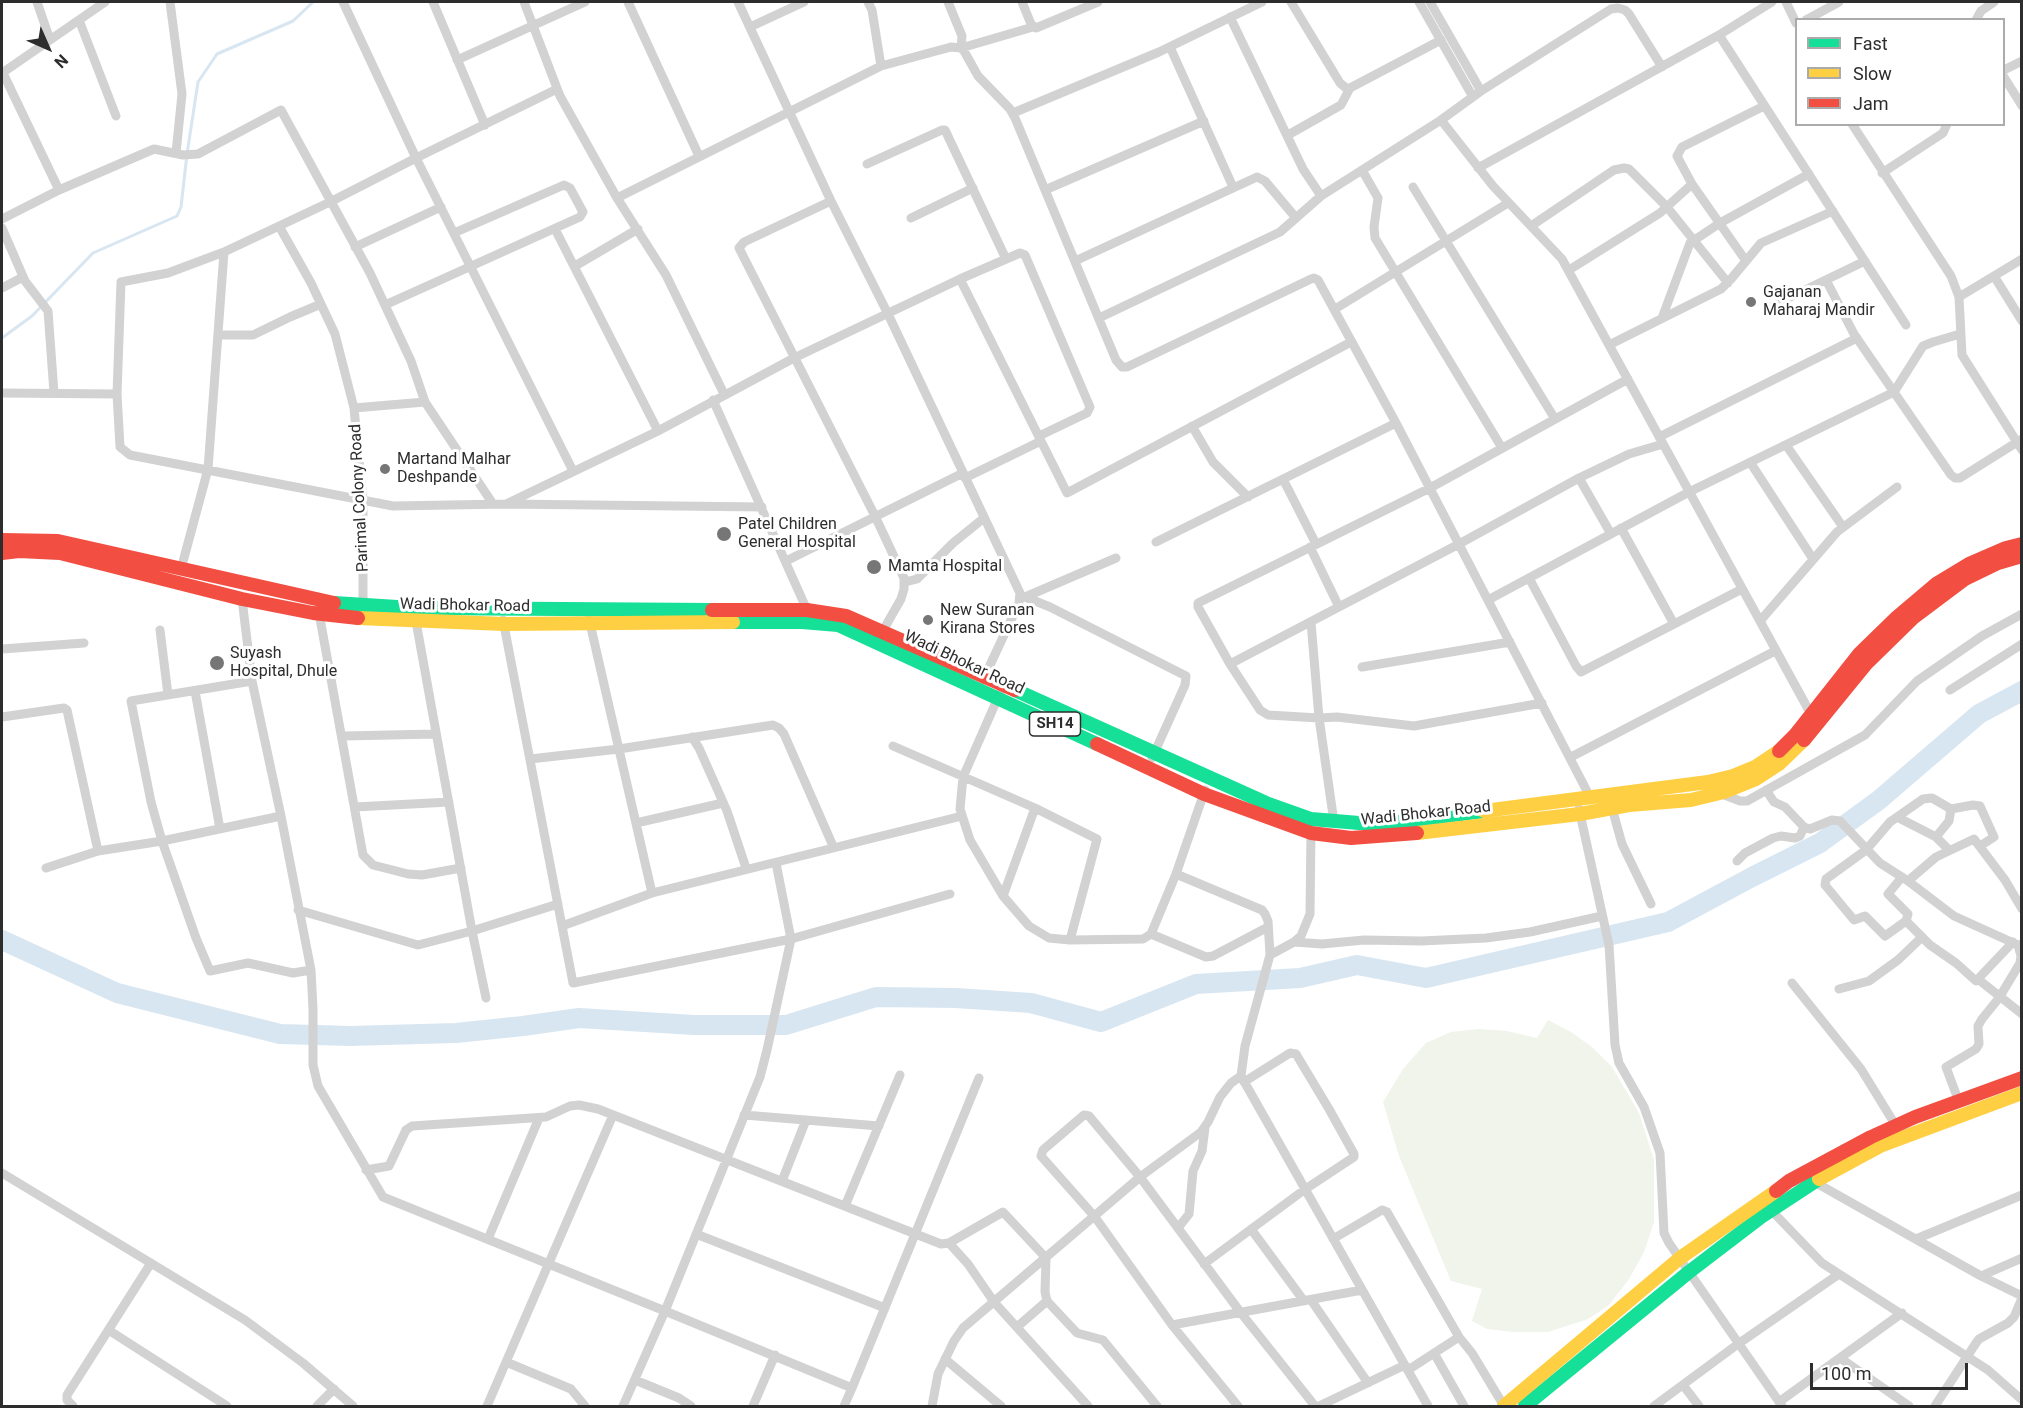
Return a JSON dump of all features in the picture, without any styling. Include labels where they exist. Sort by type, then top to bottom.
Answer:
[{"type":"main road","name":"Wadi Bhokar Road","points":[[2,540],[58,541],[363,612]]},
{"type":"main road","name":"Wadi Bhokar Road","points":[[415,615],[501,608],[807,610],[846,616],[880,636],[981,682],[1004,685],[1266,803],[1311,826],[1334,822],[1391,823],[1708,782],[1733,776],[1755,767],[1776,754],[1815,720],[1859,654],[1897,617],[1936,584],[1969,564],[2006,548],[2022,544]]},
{"type":"main road","name":"Wadi Bhokar Road","points":[[2,553],[19,551],[60,553],[242,599],[319,614],[363,612],[504,624],[816,622],[880,636]]},
{"type":"main road","name":"Wadi Bhokar Road","points":[[981,682],[998,698],[1204,794],[1351,838],[1389,836],[1580,814],[1612,808],[1691,800],[1719,793],[1756,779],[1779,764],[1866,664],[1921,612],[1965,579],[1998,563],[2022,556]]},
{"type":"main road","points":[[1504,1407],[1680,1258],[1871,1137],[1896,1125],[2022,1078]]},
{"type":"main road","points":[[1809,1178],[1880,1146],[2022,1093]]},
{"type":"main road","points":[[1525,1407],[1689,1272],[1766,1205]]},
{"type":"street","points":[[38,2],[50,40]]},
{"type":"street","points":[[59,190],[2,72],[105,2]]},
{"type":"street","points":[[170,2],[182,94],[180,154]]},
{"type":"street","points":[[343,2],[416,158],[573,471]]},
{"type":"street","points":[[433,2],[485,125]]},
{"type":"street","points":[[524,2],[557,89],[617,198],[666,275],[724,394]]},
{"type":"street","points":[[457,60],[585,2]]},
{"type":"street","points":[[628,2],[699,156]]},
{"type":"street","points":[[738,2],[1020,593],[1023,597],[1060,612],[1186,676],[1185,685],[1148,767]]},
{"type":"street","points":[[750,27],[804,2]]},
{"type":"street","points":[[868,2],[872,10],[881,66]]},
{"type":"street","points":[[948,2],[962,36],[961,48],[978,76],[1012,113],[1119,365],[1127,367],[1311,279],[1318,280],[1396,423],[1571,757],[1583,797],[1580,814],[1609,945],[1615,1045],[1619,1063],[1644,1107],[1660,1153],[1664,1233],[1780,1404],[1902,1313]]},
{"type":"street","points":[[1022,2],[1033,27]]},
{"type":"street","points":[[617,198],[881,66],[1036,28],[1098,2]]},
{"type":"street","points":[[1012,113],[1170,47],[1262,2]]},
{"type":"street","points":[[1291,2],[1340,84],[1350,88]]},
{"type":"street","points":[[1419,2],[1473,97]]},
{"type":"street","points":[[1430,2],[1481,90]]},
{"type":"street","points":[[1478,168],[1719,35],[1772,2]]},
{"type":"street","points":[[1786,2],[1795,18]]},
{"type":"street","points":[[1810,18],[1839,2]]},
{"type":"street","points":[[1977,18],[1981,11],[1994,2]]},
{"type":"street","points":[[1099,318],[1280,232],[1321,196],[1441,120],[1481,90],[1611,9],[1618,8],[1629,14],[1662,67]]},
{"type":"street","points":[[1230,17],[1303,169],[1321,196]]},
{"type":"street","points":[[79,20],[117,116]]},
{"type":"street","points":[[1719,35],[1906,325]]},
{"type":"street","points":[[1288,135],[1341,105],[1350,88],[1441,40]]},
{"type":"street","points":[[1170,47],[1233,187]]},
{"type":"street","points":[[2005,70],[2022,61]]},
{"type":"street","points":[[2005,80],[2022,106]]},
{"type":"street","points":[[557,89],[224,252],[168,273],[121,282],[117,394],[120,447],[130,455],[393,506],[506,504],[762,507]]},
{"type":"street","points":[[1746,261],[1692,184],[1678,159],[1678,151],[1764,106]]},
{"type":"street","points":[[2,219],[59,190],[154,149],[180,154],[198,154],[281,110],[385,305],[411,361],[425,402],[493,504]]},
{"type":"street","points":[[1441,120],[1478,168],[1562,259],[1569,270],[1775,651],[1815,720]]},
{"type":"street","points":[[1045,190],[1204,121]]},
{"type":"street","points":[[1826,280],[1857,338],[1951,475],[1960,478],[2020,444],[1962,356],[1959,297],[1951,276],[1853,126]]},
{"type":"street","points":[[1882,173],[1943,133],[1946,126]]},
{"type":"street","points":[[867,164],[945,130],[1006,259]]},
{"type":"street","points":[[1531,226],[1614,170],[1624,168],[1633,172],[1667,207],[1728,283]]},
{"type":"street","points":[[1362,170],[1378,198],[1374,227],[1375,238],[1502,448]]},
{"type":"street","points":[[1662,318],[1688,246],[1693,240],[1809,174]]},
{"type":"street","points":[[1075,261],[1253,178],[1262,178],[1296,218]]},
{"type":"street","points":[[385,305],[471,268],[583,214],[568,185],[564,184],[454,233]]},
{"type":"street","points":[[1569,270],[1667,207],[1692,184]]},
{"type":"street","points":[[1413,187],[1554,419]]},
{"type":"street","points":[[911,218],[973,188]]},
{"type":"street","points":[[831,201],[744,242],[739,248],[875,516],[905,582],[901,599],[880,636]]},
{"type":"street","points":[[1335,309],[1508,203]]},
{"type":"street","points":[[355,248],[441,207]]},
{"type":"street","points":[[1609,345],[1728,283],[1761,243],[1833,212]]},
{"type":"street","name":"Parimal Colony Road","points":[[279,226],[335,334],[354,408],[363,500],[363,612]]},
{"type":"street","points":[[2,228],[23,277],[48,310],[54,393]]},
{"type":"street","points":[[555,229],[658,431]]},
{"type":"street","points":[[575,266],[638,229]]},
{"type":"street","points":[[181,569],[208,470],[224,252]]},
{"type":"street","points":[[506,504],[658,431],[794,358],[960,279],[1020,253],[1025,255],[1090,407],[1087,413],[1040,439],[875,516],[786,561]]},
{"type":"street","points":[[1959,297],[2022,260]]},
{"type":"street","points":[[1774,305],[1865,261]]},
{"type":"street","points":[[1994,276],[2022,321]]},
{"type":"street","points":[[2,288],[23,277]]},
{"type":"street","points":[[960,279],[1067,493],[1351,342]]},
{"type":"street","points":[[218,335],[253,335],[290,316],[321,304]]},
{"type":"street","points":[[1488,600],[1689,492],[1894,392],[1923,346],[1960,334]]},
{"type":"street","points":[[1230,664],[1459,544],[1579,478],[1661,440],[1857,338]]},
{"type":"street","points":[[1542,704],[1414,726],[1337,717],[1319,718],[1264,713],[1230,664],[1198,607],[1198,603],[1430,488],[1628,379]]},
{"type":"street","points":[[2,393],[117,394]]},
{"type":"street","points":[[713,400],[807,610]]},
{"type":"street","points":[[354,408],[425,402]]},
{"type":"street","points":[[1156,542],[1396,423]]},
{"type":"street","points":[[1192,426],[1213,462],[1248,497]]},
{"type":"street","points":[[1786,445],[1843,527]]},
{"type":"street","points":[[1750,462],[1813,558]]},
{"type":"street","points":[[1579,478],[1611,534]]},
{"type":"street","points":[[1283,480],[1339,607]]},
{"type":"street","points":[[1760,621],[1813,558],[1843,527],[1897,487]]},
{"type":"street","points":[[905,582],[917,579],[947,548],[984,518]]},
{"type":"street","points":[[1621,528],[1674,624]]},
{"type":"street","points":[[981,682],[1023,597],[1116,558]]},
{"type":"street","points":[[1529,578],[1581,672],[1742,589]]},
{"type":"street","points":[[242,599],[252,681],[311,970],[313,1065],[318,1086],[383,1197],[852,1388]]},
{"type":"street","points":[[501,608],[573,983],[791,939],[950,894]]},
{"type":"street","points":[[587,609],[652,893]]},
{"type":"street","points":[[319,614],[363,855],[373,865],[408,874],[422,875],[460,868]]},
{"type":"street","points":[[1719,793],[1744,801],[1865,735],[1917,681],[1982,636],[2022,614]]},
{"type":"street","points":[[415,615],[460,868],[486,998]]},
{"type":"street","points":[[1311,622],[1319,718],[1334,822]]},
{"type":"street","points":[[160,630],[168,695]]},
{"type":"street","points":[[1362,667],[1510,642]]},
{"type":"street","points":[[2,649],[84,643]]},
{"type":"street","points":[[1950,690],[2022,644]]},
{"type":"street","points":[[1571,757],[1775,651]]},
{"type":"street","points":[[252,681],[131,701],[151,802],[162,841],[210,971],[248,963],[293,973],[311,970]]},
{"type":"street","points":[[1004,685],[963,777],[960,809],[970,840],[1003,896],[1029,926],[1049,938],[1143,939],[1151,934],[1176,874],[1209,779]]},
{"type":"street","points":[[195,691],[220,829]]},
{"type":"street","points":[[2,717],[64,708],[67,710],[98,851]]},
{"type":"street","points":[[530,759],[619,749],[773,725],[784,734],[833,846]]},
{"type":"street","points":[[343,736],[436,734]]},
{"type":"street","points":[[692,737],[723,803],[746,868]]},
{"type":"street","points":[[893,746],[1035,808],[1097,839],[1071,940]]},
{"type":"street","points":[[1766,790],[1774,802],[1785,807],[1804,827],[1810,829],[1833,820],[1840,821],[1880,863],[1954,916],[2018,944]]},
{"type":"street","points":[[1980,846],[1994,837],[1982,809],[1977,805],[1952,809],[1928,797],[1897,817],[1866,849],[1826,879],[1825,885],[1854,921],[1865,916],[1883,936],[1886,936],[1906,921],[1908,914],[1888,894],[1930,862],[1949,850],[1974,839],[2005,880],[2022,909]]},
{"type":"street","points":[[355,807],[449,802]]},
{"type":"street","points":[[636,823],[723,803]]},
{"type":"street","points":[[1003,896],[1035,808]]},
{"type":"street","points":[[1612,808],[1622,844],[1651,904]]},
{"type":"street","points":[[1936,837],[1949,821],[1952,809]]},
{"type":"street","points":[[46,868],[98,851],[162,841],[281,816]]},
{"type":"street","points":[[562,926],[652,893],[833,846],[962,816]]},
{"type":"street","points":[[1897,817],[1936,837],[1949,850]]},
{"type":"street","points":[[1269,957],[1301,936],[1310,914],[1311,826]]},
{"type":"street","points":[[1737,861],[1745,853],[1773,838],[1800,836],[1804,827]]},
{"type":"street","points":[[623,1407],[665,1311],[760,1077],[791,939],[776,862]]},
{"type":"street","points":[[1176,874],[1262,910],[1268,921],[1269,957],[1245,1046],[1243,1079],[1428,1407]]},
{"type":"street","points":[[298,910],[418,945],[558,904]]},
{"type":"street","points":[[1294,942],[1322,944],[1364,940],[1421,941],[1486,938],[1530,932],[1602,916]]},
{"type":"street","points":[[1906,921],[1936,950],[1956,963],[1973,980],[1979,980],[2022,1014]]},
{"type":"street","points":[[1151,934],[1206,957],[1213,956],[1268,927]]},
{"type":"street","points":[[1839,989],[1869,981],[1898,960],[1922,937]]},
{"type":"street","points":[[1979,980],[2018,944]]},
{"type":"street","points":[[1959,1102],[1946,1067],[1976,1049],[1979,1044],[1978,1026],[1999,998],[2020,963],[2018,944]]},
{"type":"street","points":[[1792,983],[1861,1069],[1896,1125]]},
{"type":"street","points":[[1178,1228],[1189,1214],[1193,1171],[1202,1151],[1205,1128],[1220,1097],[1231,1083],[1243,1079],[1290,1053],[1296,1054],[1354,1154],[1352,1160],[1304,1190],[1204,1264]]},
{"type":"street","points":[[845,1206],[900,1075]]},
{"type":"street","points":[[844,1407],[979,1078]]},
{"type":"street","points":[[366,1170],[389,1166],[406,1130],[412,1126],[539,1118],[553,1115],[570,1106],[579,1105],[598,1108],[941,1244],[949,1243],[1003,1212],[1046,1258],[1047,1301],[1072,1329],[1083,1335],[1103,1340],[1157,1407]]},
{"type":"street","points":[[1238,1407],[1172,1325],[1095,1217],[1041,1156],[1043,1150],[1087,1114],[1140,1178],[1315,1407]]},
{"type":"street","points":[[487,1407],[613,1115]]},
{"type":"street","points":[[744,1115],[879,1126]]},
{"type":"street","points":[[488,1239],[539,1118]]},
{"type":"street","points":[[782,1181],[806,1120]]},
{"type":"street","points":[[932,1407],[938,1374],[963,1328],[1140,1178],[1205,1128]]},
{"type":"street","points":[[2,1173],[245,1320],[334,1389],[353,1407]]},
{"type":"street","points":[[1809,1178],[2022,1297],[2017,1311],[2008,1323],[1979,1339],[1935,1407]]},
{"type":"street","points":[[1916,1239],[2022,1195]]},
{"type":"street","points":[[1766,1205],[1822,1263],[1967,1356],[2005,1384],[2022,1400]]},
{"type":"street","points":[[1333,1239],[1382,1210],[1387,1212],[1459,1337],[1472,1353],[1504,1407]]},
{"type":"street","points":[[1251,1229],[1308,1300],[1368,1383]]},
{"type":"street","points":[[696,1234],[885,1308]]},
{"type":"street","points":[[949,1243],[968,1264],[994,1302],[1088,1407]]},
{"type":"street","points":[[1981,1276],[2022,1258]]},
{"type":"street","points":[[73,1407],[67,1400],[67,1395],[110,1331],[151,1263]]},
{"type":"street","points":[[1654,1407],[1738,1344],[1839,1274]]},
{"type":"street","points":[[1172,1325],[1362,1290]]},
{"type":"street","points":[[1017,1328],[1047,1301]]},
{"type":"street","points":[[110,1331],[220,1405]]},
{"type":"street","points":[[1319,1407],[1407,1367],[1459,1337]]},
{"type":"street","points":[[1434,1353],[1464,1407]]},
{"type":"street","points":[[753,1407],[775,1355]]},
{"type":"street","points":[[1840,1358],[1909,1407]]},
{"type":"street","points":[[945,1359],[1001,1407]]},
{"type":"street","points":[[506,1362],[571,1389],[585,1407]]},
{"type":"street","points":[[635,1380],[679,1398],[691,1407]]},
{"type":"street","points":[[1683,1385],[1699,1407]]},
{"type":"street","points":[[317,1407],[334,1389]]},
{"type":"shaded area","points":[[1548,1020],[1571,1032],[1592,1047],[1612,1067],[1639,1113],[1654,1160],[1654,1222],[1644,1252],[1629,1279],[1609,1305],[1588,1319],[1548,1332],[1487,1329],[1472,1321],[1482,1289],[1451,1281],[1399,1156],[1383,1102],[1403,1069],[1426,1043],[1451,1032],[1479,1029],[1507,1031],[1537,1038]]},
{"type":"waterway","points":[[2,338],[32,316],[93,253],[177,216],[181,207],[198,82],[217,54],[293,21],[313,2]]},
{"type":"waterway","points":[[2,940],[117,993],[280,1034],[351,1036],[456,1033],[579,1018],[694,1025],[786,1025],[876,997],[956,998],[1031,1003],[1101,1022],[1196,984],[1300,978],[1357,965],[1426,978],[1668,922],[1820,843],[1879,800],[1979,714],[2022,691]]},
{"type":"traffic: fast","points":[[334,603],[413,608],[712,610]]},
{"type":"traffic: fast","points":[[733,622],[802,622],[838,625],[1097,744]]},
{"type":"traffic: fast","points":[[1015,690],[1266,803],[1311,819],[1391,823],[1484,811]]},
{"type":"traffic: fast","points":[[1525,1406],[1689,1272],[1761,1217],[1819,1179]]},
{"type":"traffic: slow","points":[[358,618],[504,624],[733,622]]},
{"type":"traffic: slow","points":[[1417,833],[1580,814],[1629,805],[1691,800],[1724,792],[1756,779],[1779,764],[1804,740]]},
{"type":"traffic: slow","points":[[1484,811],[1708,782],[1733,776],[1755,767],[1779,751]]},
{"type":"traffic: slow","points":[[1819,1179],[1880,1146],[2022,1093]]},
{"type":"traffic: slow","points":[[1504,1406],[1680,1258],[1776,1191]]},
{"type":"traffic: jam","points":[[2,540],[58,541],[334,603]]},
{"type":"traffic: jam","points":[[1779,751],[1795,735],[1859,654],[1897,617],[1936,584],[1969,564],[2006,548],[2022,544]]},
{"type":"traffic: jam","points":[[2,553],[19,551],[60,553],[242,599],[313,613],[358,618]]},
{"type":"traffic: jam","points":[[1804,740],[1866,664],[1913,618],[1965,579],[1998,563],[2022,556]]},
{"type":"traffic: jam","points":[[712,610],[807,610],[846,616],[1015,690]]},
{"type":"traffic: jam","points":[[1097,744],[1204,794],[1311,833],[1351,838],[1417,833]]},
{"type":"traffic: jam","points":[[1776,1191],[1789,1181],[1871,1137],[1915,1117],[2022,1078]]},
{"type":"place","name":"Gajanan Maharaj Mandir","points":[[1751,302]]},
{"type":"place","name":"Martand Malhar Deshpande","points":[[385,469]]},
{"type":"place","name":"Patel Children General Hospital","points":[[724,534]]},
{"type":"place","name":"Mamta Hospital","points":[[874,567]]},
{"type":"place","name":"New Suranan Kirana Stores","points":[[928,620]]},
{"type":"place","name":"Suyash Hospital, Dhule","points":[[217,663]]}]
